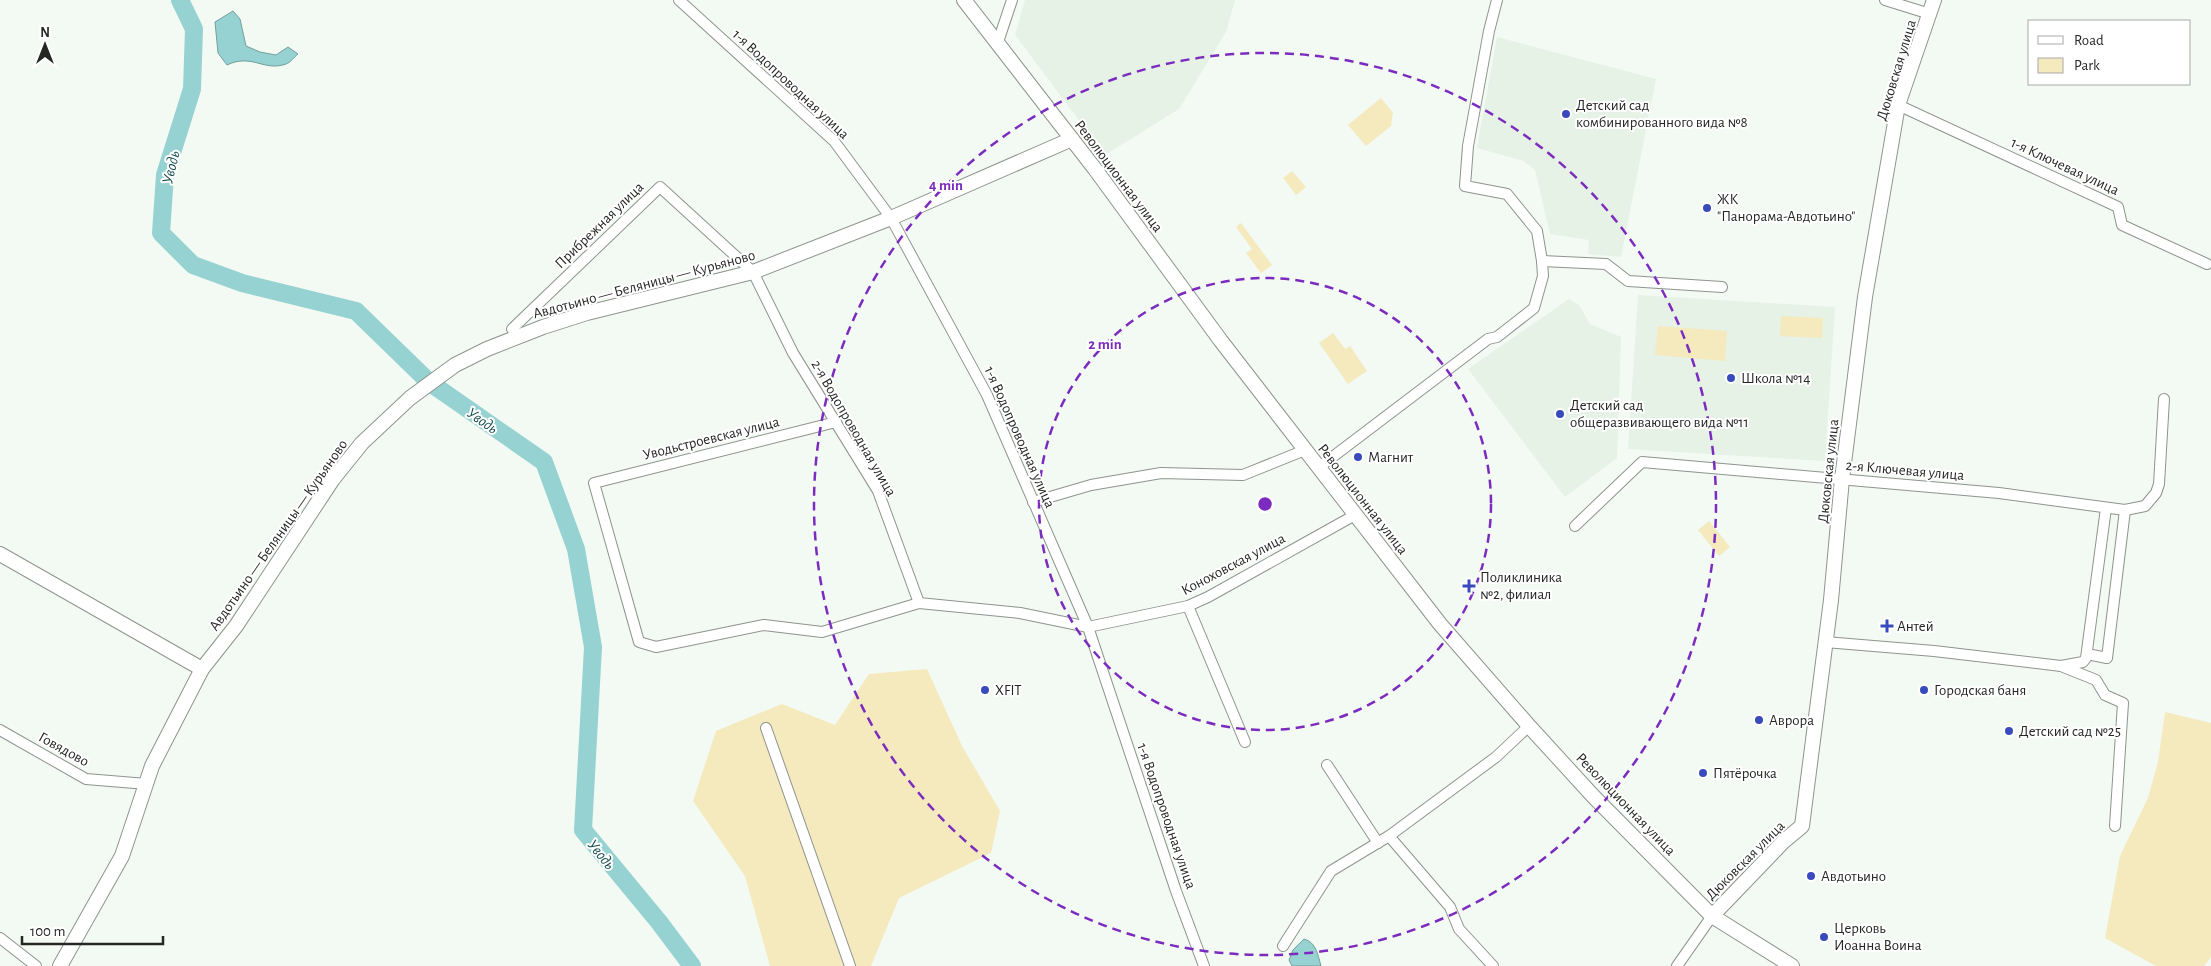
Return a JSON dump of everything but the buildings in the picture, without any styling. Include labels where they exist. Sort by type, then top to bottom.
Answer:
[{"type":"main road","name":"Революционная улица","points":[[964,0],[1072,139],[1221,341],[1440,624],[1593,796],[1712,916],[1792,966]]},
{"type":"main road","name":"Дюковская улица","points":[[1712,916],[1784,841],[1802,826],[1864,297],[1898,105],[1934,0]]},
{"type":"main road","name":"Авдотьино — Беляницы — Курьяново","points":[[60,966],[122,856],[152,766],[202,669],[236,626],[333,479],[362,443],[410,398],[455,365],[487,349],[543,327],[587,313],[753,272],[891,218],[1072,139]]},
{"type":"main road","points":[[0,554],[202,669]]},
{"type":"street","name":"1-я Водопроводная улица","points":[[679,0],[834,142],[891,218],[987,395],[1088,627],[1176,891],[1204,966]]},
{"type":"street","points":[[998,42],[1012,0]]},
{"type":"street","points":[[1318,468],[1488,338],[1497,337],[1534,308],[1542,276],[1542,261],[1537,231],[1507,194],[1465,186],[1468,146],[1489,31],[1497,0]]},
{"type":"street","points":[[1885,0],[1930,14]]},
{"type":"street","name":"1-я Ключевая улица","points":[[1898,105],[2118,207],[2122,225],[2207,264]]},
{"type":"street","name":"Прибрежная улица","points":[[512,329],[660,188],[753,272]]},
{"type":"street","points":[[1542,261],[1606,264],[1628,281],[1722,287]]},
{"type":"street","name":"2-я Водопроводная улица","points":[[753,272],[793,353],[878,491],[919,603]]},
{"type":"street","name":"2-я Ключевая улица","points":[[1575,526],[1642,462],[1999,494],[2125,510],[2146,506],[2156,494],[2159,484],[2164,399]]},
{"type":"street","name":"Уводьстроевская улица","points":[[836,422],[594,483],[639,642],[656,647],[764,625],[822,632],[919,603]]},
{"type":"street","points":[[1033,502],[1091,485],[1161,473],[1243,475],[1305,450]]},
{"type":"street","points":[[2061,666],[2082,662],[2087,654],[2106,508]]},
{"type":"street","points":[[2087,654],[2107,658],[2125,510]]},
{"type":"street","name":"Коноховская улица","points":[[1088,627],[1188,606],[1208,597],[1355,515]]},
{"type":"street","points":[[919,603],[1020,613],[1088,627]]},
{"type":"street","points":[[1188,606],[1246,742]]},
{"type":"street","points":[[1825,642],[1934,651],[2061,666],[2096,680],[2104,695],[2123,703],[2115,826]]},
{"type":"street","points":[[1282,946],[1331,872],[1389,836],[1496,757],[1529,726]]},
{"type":"street","points":[[766,728],[850,966]]},
{"type":"street","name":"Говядово","points":[[0,730],[86,780],[147,784]]},
{"type":"street","points":[[1327,765],[1378,843]]},
{"type":"street","points":[[1389,836],[1450,907],[1459,929],[1493,966]]},
{"type":"street","points":[[1677,966],[1712,916]]},
{"type":"street","points":[[0,938],[36,966]]},
{"type":"shaded area","points":[[1025,0],[1235,0],[1226,32],[1179,109],[1105,155],[1015,35]]},
{"type":"shaded area","name":"Детский сад комбинированного вида №8","points":[[1497,37],[1656,79],[1621,257],[1588,254],[1589,240],[1550,234],[1535,170],[1524,161],[1477,148]]},
{"type":"shaded area","name":"Школа №14","points":[[1638,295],[1835,307],[1825,461],[1628,449]]},
{"type":"shaded area","name":"Детский сад общеразвивающего вида №11","points":[[1569,299],[1579,305],[1590,324],[1621,337],[1617,458],[1565,497],[1468,369]]},
{"type":"green space","points":[[1381,98],[1393,113],[1391,126],[1366,146],[1348,125]]},
{"type":"green space","points":[[1292,171],[1306,187],[1296,195],[1283,178]]},
{"type":"green space","points":[[1241,223],[1272,265],[1261,273],[1246,253],[1252,249],[1236,227]]},
{"type":"green space","points":[[1781,316],[1823,318],[1822,338],[1780,336]]},
{"type":"green space","points":[[1658,326],[1727,331],[1725,361],[1655,355]]},
{"type":"green space","points":[[1333,333],[1345,349],[1350,346],[1367,371],[1348,384],[1319,343]]},
{"type":"green space","points":[[1709,521],[1730,547],[1719,556],[1698,530]]},
{"type":"green space","points":[[927,669],[962,746],[1000,811],[991,853],[899,898],[871,966],[770,966],[745,876],[693,801],[716,731],[782,704],[835,725],[869,674]]},
{"type":"green space","points":[[2165,712],[2211,723],[2211,957],[2204,966],[2156,966],[2105,938],[2120,856],[2148,798],[2158,762]]},
{"type":"water","points":[[233,11],[240,19],[246,46],[260,52],[276,55],[288,47],[298,54],[288,63],[278,66],[244,61],[227,65],[218,53],[215,22]]},
{"type":"water","points":[[1304,939],[1314,946],[1321,966],[1292,966],[1289,960],[1293,950]]},
{"type":"waterway","name":"Уводь","points":[[180,0],[194,29],[192,89],[165,175],[161,233],[193,265],[242,283],[356,311],[429,382],[544,462],[576,549],[593,647],[583,830],[659,922],[692,966]]},
{"type":"place","name":"Детский сад комбинированного вида №8","points":[[1566,114]]},
{"type":"place","name":"ЖК \"Панорама-Авдотьино\"","points":[[1707,208]]},
{"type":"place","name":"Школа №14","points":[[1731,378]]},
{"type":"place","name":"Детский сад общеразвивающего вида №11","points":[[1560,414]]},
{"type":"place","name":"Магнит","points":[[1358,457]]},
{"type":"place","name":"Поликлиника №2, филиал","points":[[1469,586]]},
{"type":"place","name":"Антей","points":[[1887,626]]},
{"type":"place","name":"XFIT","points":[[985,690]]},
{"type":"place","name":"Городская баня","points":[[1924,690]]},
{"type":"place","name":"Аврора","points":[[1759,720]]},
{"type":"place","name":"Детский сад №25","points":[[2009,731]]},
{"type":"place","name":"Пятёрочка","points":[[1703,773]]},
{"type":"place","name":"Авдотьино","points":[[1811,876]]},
{"type":"place","name":"Церковь Иоанна Воина","points":[[1824,937]]}]
